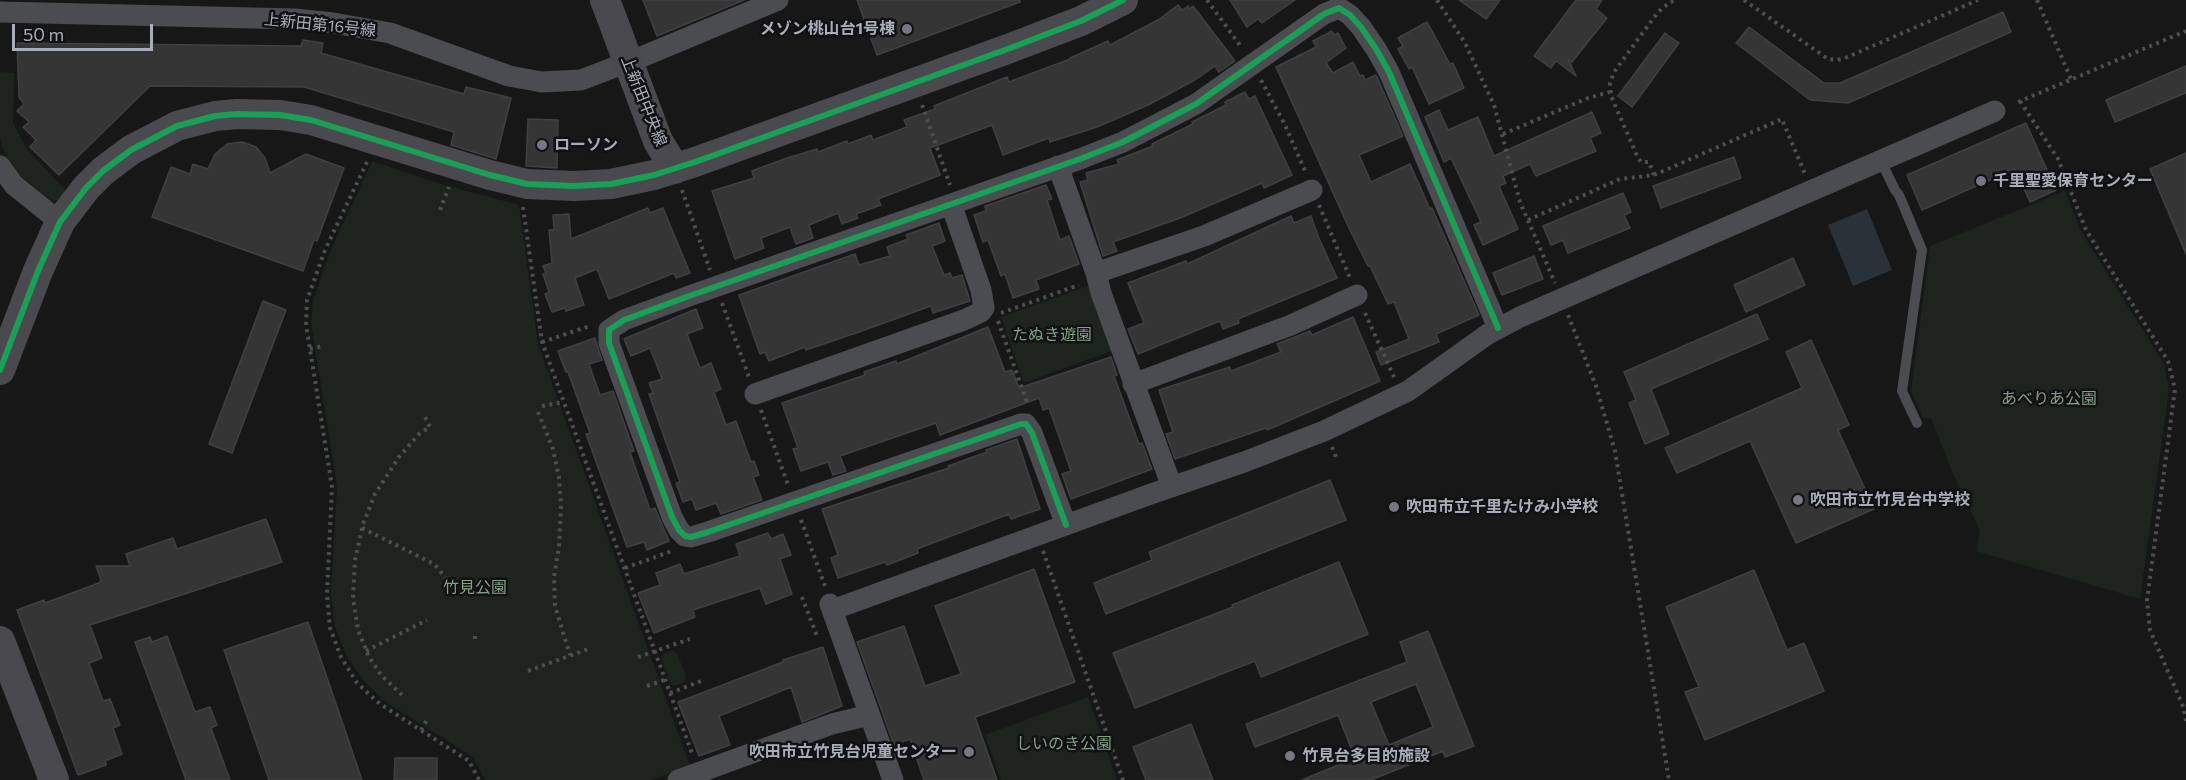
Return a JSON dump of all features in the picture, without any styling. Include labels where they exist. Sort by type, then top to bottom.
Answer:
[{"type":"street","name":"上新田中央線","points":[[605,0],[633,60]]},
{"type":"street","name":"上新田中央線","points":[[617,0],[658,141],[675,169]]},
{"type":"street","name":"上新田第16号線","points":[[0,12],[284,19],[333,23],[390,33],[509,76],[542,82],[581,80],[778,0]]},
{"type":"street","points":[[0,370],[38,271],[60,222],[86,188],[103,171],[131,150],[177,126],[215,116],[280,114],[311,120],[490,175],[527,184],[574,186],[611,184],[675,169],[1005,50],[1081,21],[1124,0]]},
{"type":"street","points":[[1066,525],[1036,442],[1026,424],[1015,425],[708,532],[685,537],[672,517],[609,343],[609,330],[624,320],[1123,142],[1187,110],[1335,8],[1343,9],[1355,19],[1389,72],[1498,328]]},
{"type":"street","points":[[893,780],[831,607],[1282,448],[1374,409],[1415,386],[1498,328],[1995,111]]},
{"type":"street","points":[[0,166],[14,185],[60,222]]},
{"type":"street","points":[[1058,166],[1133,384],[1172,487]]},
{"type":"street","points":[[1096,273],[1204,236],[1312,190]]},
{"type":"street","points":[[755,394],[981,312],[984,308],[981,290],[951,204]]},
{"type":"street","points":[[1133,384],[1291,325],[1357,295]]},
{"type":"street","points":[[0,641],[54,780]]},
{"type":"street","points":[[678,780],[832,724],[869,715]]},
{"type":"lane","points":[[1881,161],[1894,190],[1899,195],[1922,250],[1902,391],[1917,423]]},
{"type":"path","points":[[1437,0],[1465,44],[1494,105],[1520,202],[1596,386],[1615,451],[1669,780]]},
{"type":"path","points":[[1654,175],[1649,162],[1641,162],[1638,158],[1610,92],[1611,78],[1658,12],[1670,2],[1678,0]]},
{"type":"path","points":[[1744,0],[1828,59],[1836,60],[1978,0]]},
{"type":"path","points":[[2037,0],[2071,79]]},
{"type":"path","points":[[1995,111],[2186,31]]},
{"type":"path","points":[[1503,134],[1588,98],[1610,92]]},
{"type":"path","points":[[920,98],[952,190],[951,204]]},
{"type":"path","points":[[2020,101],[2058,159],[2086,230],[2168,361],[2175,389],[2146,601],[2150,630],[2183,706],[2186,721]]},
{"type":"path","points":[[1528,220],[1620,179],[1654,175],[1782,119],[1812,191]]},
{"type":"path","points":[[370,156],[325,250],[308,300],[306,325],[332,487],[327,594],[330,628],[341,657],[357,683],[380,704],[469,760],[479,780]]},
{"type":"path","points":[[440,210],[452,181]]},
{"type":"path","points":[[522,200],[542,342],[699,773]]},
{"type":"path","points":[[1026,424],[1030,410],[998,314],[1090,282],[1096,273]]},
{"type":"path","points":[[542,342],[594,325],[609,330]]},
{"type":"path","points":[[310,349],[323,346]]},
{"type":"path","points":[[542,406],[564,402]]},
{"type":"path","points":[[538,412],[553,449],[559,478],[560,546],[554,577],[555,606],[570,655]]},
{"type":"path","points":[[402,695],[381,675],[366,651],[358,630],[353,598],[355,560],[362,528],[375,494],[393,466],[419,434],[430,426],[424,415]]},
{"type":"path","points":[[362,528],[434,564],[445,577],[451,593]]},
{"type":"path","points":[[625,568],[676,549],[685,537]]},
{"type":"path","points":[[1043,549],[1123,780]]},
{"type":"path","points":[[801,597],[818,639]]},
{"type":"path","points":[[366,651],[427,620]]},
{"type":"path","points":[[475,639],[476,632]]},
{"type":"path","points":[[639,657],[690,639]]},
{"type":"path","points":[[528,671],[588,649]]},
{"type":"path","points":[[647,686],[664,680]]},
{"type":"path","points":[[670,693],[704,680]]},
{"type":"path","points":[[421,730],[428,718]]},
{"type":"green space","points":[[0,72],[14,73],[13,123],[27,149],[69,194],[57,202],[51,200],[22,177],[9,161],[3,148],[0,139]]},
{"type":"green space","name":"竹見公園","points":[[372,161],[441,184],[519,205],[538,344],[690,766],[651,780],[485,780],[473,757],[384,701],[363,680],[347,656],[335,627],[331,594],[337,486],[311,323],[313,301],[330,252]]},
{"type":"green space","name":"あべりあ公園","points":[[2065,191],[2081,231],[2164,364],[2169,390],[2140,599],[1976,551],[1980,531],[1951,469],[1931,418],[1923,418],[1911,391],[1930,246]]},
{"type":"green space","name":"たぬき遊園","points":[[1091,285],[1114,350],[1024,383],[1001,317]]},
{"type":"green space","points":[[670,651],[678,655],[686,677],[684,682],[676,685],[670,682],[661,659],[663,654]]},
{"type":"green space","name":"しいのき公園","points":[[1088,697],[1117,780],[1001,780],[985,735]]},
{"type":"shaded area","points":[[1867,209],[1892,270],[1853,286],[1828,225]]},
{"type":"building","points":[[643,0],[744,0],[657,36]]},
{"type":"building","name":"メゾン桃山台1号棟","points":[[857,0],[1020,0],[1020,2],[877,55]]},
{"type":"building","points":[[1230,0],[1295,0],[1262,23],[1258,19],[1247,27]]},
{"type":"building","points":[[1459,0],[1500,0],[1486,19]]},
{"type":"building","points":[[1576,0],[1602,0],[1596,9],[1607,18],[1572,62],[1568,59],[1576,76],[1556,61],[1551,68],[1534,56]]},
{"type":"building","points":[[1178,5],[1182,10],[1193,6],[1235,61],[1219,72],[1215,66],[1195,80],[1148,105],[1097,127],[1050,142],[1049,138],[1003,155],[992,125],[930,148],[940,175],[878,199],[881,205],[856,214],[858,218],[842,224],[838,213],[809,225],[813,238],[796,244],[790,227],[761,238],[764,248],[735,259],[712,191],[754,178],[752,171],[784,159],[817,149],[818,152],[847,141],[848,144],[871,135],[873,140],[907,127],[904,120],[935,109],[934,106],[1007,77],[1009,82],[1070,59],[1108,41],[1110,45],[1158,20]]},
{"type":"building","points":[[2003,12],[2011,32],[1848,103],[1810,100],[1736,43],[1749,27],[1824,83],[1840,83]]},
{"type":"building","points":[[1427,22],[1450,64],[1453,63],[1464,88],[1429,104],[1412,67],[1409,69],[1398,49],[1403,46],[1398,38]]},
{"type":"building","points":[[1332,31],[1334,35],[1338,33],[1346,48],[1326,63],[1333,73],[1353,62],[1360,76],[1363,75],[1365,80],[1376,75],[1403,136],[1359,155],[1371,182],[1410,164],[1479,315],[1436,334],[1439,342],[1381,365],[1376,352],[1409,339],[1394,302],[1388,304],[1349,228],[1276,67],[1316,47],[1313,41]]},
{"type":"building","points":[[1665,33],[1679,43],[1632,107],[1618,96]]},
{"type":"building","points":[[303,40],[323,43],[321,53],[464,94],[466,87],[511,98],[496,159],[451,145],[454,132],[304,87],[150,86],[59,175],[30,147],[36,140],[23,127],[29,122],[17,111],[24,104],[19,97],[17,43],[301,46]]},
{"type":"building","points":[[2186,66],[2186,93],[2115,122],[2106,100]]},
{"type":"building","points":[[1245,92],[1249,99],[1255,96],[1292,175],[1264,188],[1262,183],[1180,218],[1113,242],[1117,251],[1103,256],[1080,182],[1088,180],[1086,173],[1119,164],[1117,160],[1153,146],[1152,144],[1193,124],[1192,122],[1226,105],[1225,102]]},
{"type":"building","points":[[1439,110],[1448,130],[1478,117],[1494,156],[1592,112],[1601,133],[1590,138],[1596,151],[1536,176],[1530,164],[1503,176],[1506,183],[1499,186],[1518,229],[1483,245],[1474,225],[1481,222],[1451,158],[1444,162],[1425,117]]},
{"type":"building","points":[[528,119],[558,120],[557,168],[526,166]]},
{"type":"building","points":[[2026,123],[2056,190],[2030,202],[2015,169],[1922,210],[1907,175]]},
{"type":"building","points":[[242,142],[256,147],[265,158],[270,173],[306,154],[344,168],[317,241],[314,240],[303,271],[152,217],[171,167],[190,174],[193,164],[208,169],[215,154],[227,144]]},
{"type":"building","points":[[2186,153],[2186,254],[2150,169]]},
{"type":"building","points":[[1734,157],[1741,178],[1661,208],[1653,186]]},
{"type":"building","points":[[1046,185],[1052,199],[1047,200],[1060,240],[1069,236],[1079,264],[1036,280],[1039,289],[1013,298],[1005,274],[1001,276],[988,240],[983,242],[974,215],[986,211],[985,206]]},
{"type":"building","points":[[1623,193],[1631,212],[1624,215],[1630,228],[1568,253],[1563,240],[1551,245],[1543,226]]},
{"type":"building","points":[[648,208],[650,213],[663,208],[690,273],[676,278],[674,273],[609,299],[597,269],[575,278],[584,305],[566,311],[565,308],[552,312],[545,294],[549,292],[543,266],[552,263],[549,230],[554,230],[553,215],[569,214],[571,239]]},
{"type":"building","points":[[1291,216],[1294,223],[1311,216],[1337,278],[1238,319],[1239,323],[1223,329],[1220,321],[1138,354],[1128,329],[1144,323],[1128,283],[1186,261],[1187,264]]},
{"type":"building","points":[[939,223],[945,241],[932,246],[944,275],[950,273],[952,278],[962,275],[970,301],[933,313],[931,306],[769,361],[765,352],[760,354],[739,295],[855,254],[859,265],[890,256],[887,247],[908,239],[906,235]]},
{"type":"building","points":[[1534,256],[1543,279],[1502,295],[1493,273]]},
{"type":"building","points":[[1793,258],[1805,285],[1746,312],[1734,285]]},
{"type":"building","points":[[263,301],[286,310],[232,453],[209,444]]},
{"type":"building","points":[[696,309],[703,328],[687,334],[700,368],[711,363],[721,389],[714,392],[726,425],[736,421],[751,462],[754,461],[759,475],[753,477],[762,500],[721,514],[716,503],[696,510],[692,499],[683,502],[676,483],[680,482],[649,394],[653,393],[649,383],[662,379],[650,348],[631,356],[624,339]]},
{"type":"building","points":[[1757,314],[1768,339],[1651,389],[1669,434],[1645,444],[1629,403],[1636,400],[1624,372]]},
{"type":"building","points":[[1353,317],[1380,381],[1267,430],[1266,428],[1175,459],[1166,434],[1173,432],[1159,390],[1230,367],[1231,371],[1281,352],[1277,344],[1310,331],[1312,335]]},
{"type":"building","points":[[988,327],[1005,372],[1012,370],[1019,388],[1111,357],[1117,375],[1114,376],[1139,444],[1142,443],[1152,469],[1071,499],[1062,474],[1071,471],[1049,408],[1043,410],[1039,398],[940,435],[936,423],[840,456],[846,471],[833,475],[828,462],[801,471],[793,449],[798,448],[782,403],[865,375],[864,372],[896,361],[897,364]]},
{"type":"building","points":[[595,338],[602,360],[589,364],[600,395],[613,391],[634,451],[630,452],[650,510],[655,508],[669,541],[647,550],[644,542],[627,547],[586,434],[590,433],[558,351]]},
{"type":"building","points":[[1811,340],[1849,425],[1838,430],[1874,509],[1796,543],[1750,441],[1677,473],[1665,448],[1802,388],[1786,352]]},
{"type":"building","points":[[1017,439],[1040,509],[1011,519],[1009,514],[917,549],[918,553],[887,565],[885,562],[838,578],[831,558],[838,555],[822,509],[949,468],[948,466]]},
{"type":"building","points":[[1330,480],[1346,520],[1106,614],[1094,583],[1152,560],[1149,552]]},
{"type":"building","points":[[266,519],[282,562],[90,625],[102,658],[89,663],[103,701],[110,699],[120,725],[113,728],[122,754],[105,761],[106,765],[78,775],[17,610],[44,600],[45,603],[99,583],[101,580],[96,566],[130,566],[126,554],[173,538],[177,549]]},
{"type":"building","points":[[768,533],[771,539],[783,534],[791,555],[780,559],[792,594],[766,604],[760,588],[693,610],[695,617],[654,633],[638,593],[660,585],[656,573],[680,564],[684,574],[740,556],[736,544]]},
{"type":"building","points":[[1339,562],[1368,634],[1261,677],[1255,661],[1135,708],[1113,653],[1233,607],[1232,605]]},
{"type":"building","points":[[1034,569],[1075,682],[975,717],[997,780],[924,780],[910,739],[894,745],[857,642],[904,626],[925,686],[961,674],[935,606]]},
{"type":"building","points":[[1754,570],[1787,650],[1804,643],[1824,691],[1705,740],[1685,692],[1699,687],[1666,607]]},
{"type":"building","points":[[308,622],[362,780],[269,780],[224,650]]},
{"type":"building","points":[[1428,631],[1474,746],[1445,757],[1443,751],[1371,780],[1302,780],[1355,758],[1338,715],[1255,747],[1246,724],[1407,662],[1400,642]],"holes":[[[1416,684],[1433,727],[1389,745],[1371,702]]]},
{"type":"building","points":[[167,636],[195,712],[210,707],[217,725],[211,728],[230,780],[186,780],[135,642],[150,637],[152,642]]},
{"type":"building","points":[[823,647],[842,706],[802,722],[791,687],[719,716],[730,745],[699,756],[678,702],[783,662],[783,660]]},
{"type":"building","points":[[1191,724],[1213,780],[1146,780],[1133,747]]},
{"type":"building","points":[[395,758],[437,758],[437,780],[394,780]]},
{"type":"cycle path","points":[[0,370],[38,271],[60,222],[86,188],[103,171],[131,150],[177,126],[215,116],[280,115],[311,120],[490,175],[527,184],[574,186],[611,184],[654,175],[695,162],[1005,50],[1081,21],[1123,0]]},
{"type":"cycle path","points":[[1066,525],[1032,433],[1026,424],[1021,424],[708,532],[691,537],[685,536],[672,517],[609,343],[609,330],[624,320],[692,295],[1123,142],[1196,104],[1324,14],[1339,8],[1350,15],[1361,27],[1389,72],[1498,328]]},
{"type":"place","name":"メゾン桃山台1号棟","points":[[907,29]]},
{"type":"place","name":"ローソン","points":[[542,145]]},
{"type":"place","name":"千里聖愛保育センター","points":[[1981,181]]},
{"type":"place","name":"吹田市立竹見台中学校","points":[[1798,500]]},
{"type":"place","name":"吹田市立千里たけみ小学校","points":[[1394,507]]},
{"type":"place","name":"吹田市立竹見台児童センター","points":[[969,752]]},
{"type":"place","name":"竹見台多目的施設","points":[[1290,756]]}]
